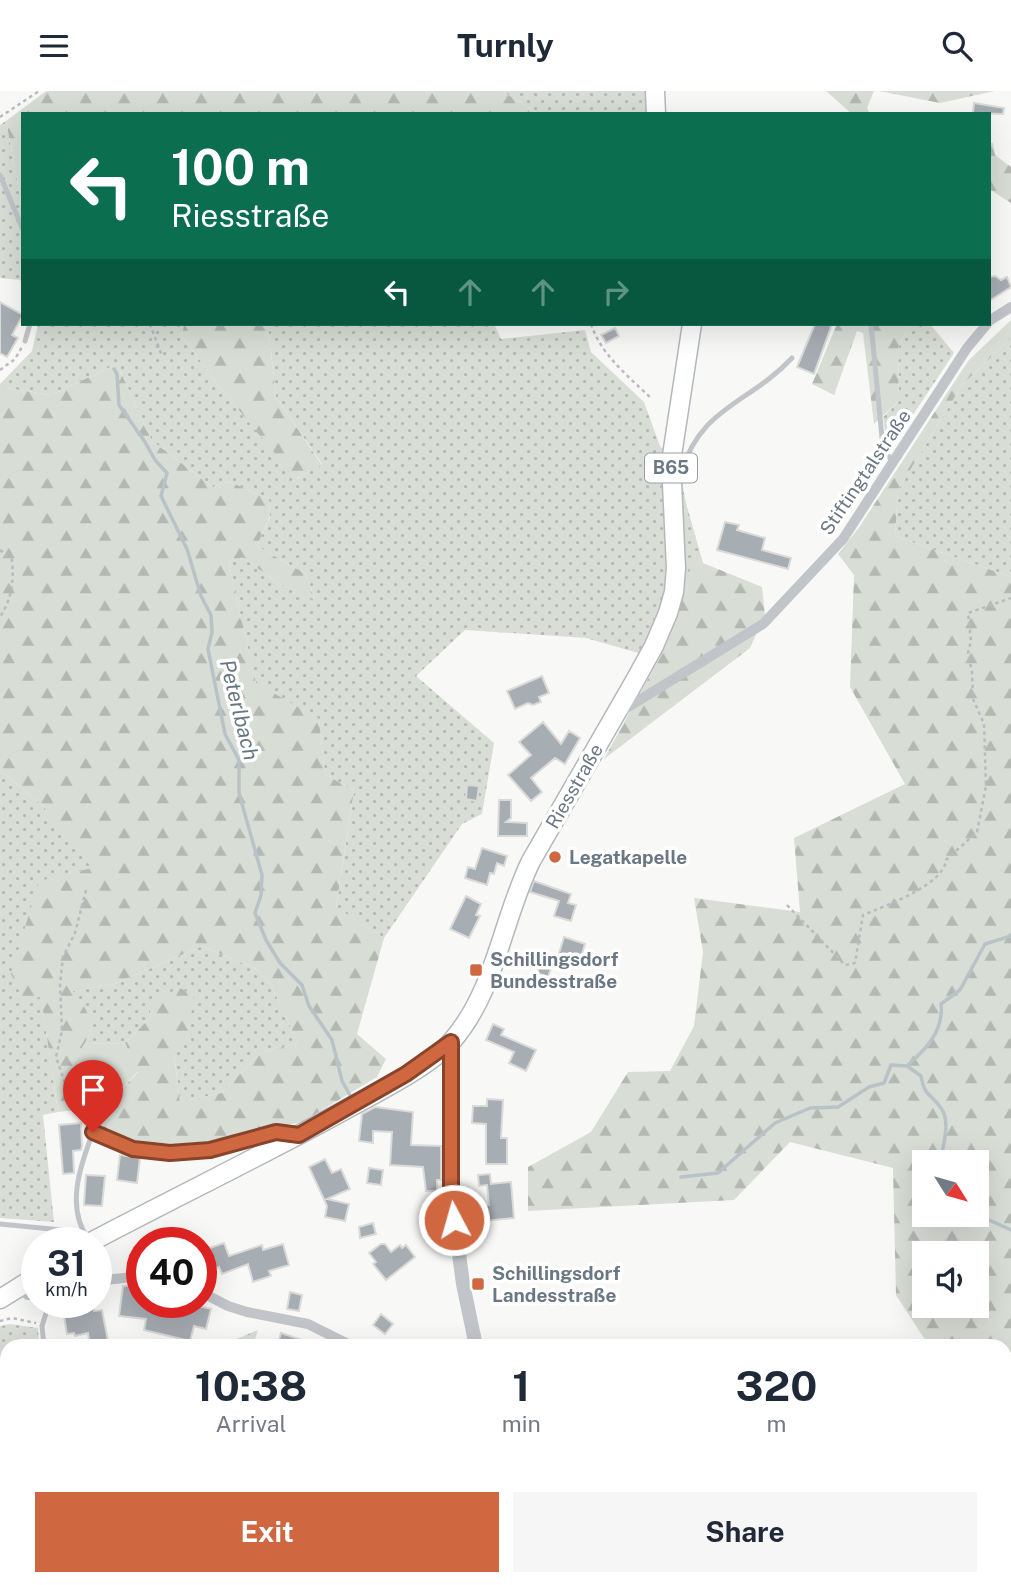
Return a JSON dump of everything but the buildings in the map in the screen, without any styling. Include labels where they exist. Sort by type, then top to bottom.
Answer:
[{"type":"main road","points":[[655,91],[656,112]]},
{"type":"main road","name":"Riesstraße","points":[[111,1227],[299,1135],[392,1083],[451,1042],[478,1001],[489,979],[518,888],[654,646],[674,592],[676,568],[671,474],[673,437],[692,326]]},
{"type":"main road","points":[[0,1299],[19,1288]]},
{"type":"street","name":"Stiftingtalstraße","points":[[991,321],[1011,307]]},
{"type":"street","name":"Stiftingtalstraße","points":[[614,715],[763,624],[843,540],[967,348],[985,326]]},
{"type":"street","points":[[451,1042],[451,1194],[463,1284],[475,1339]]},
{"type":"street","points":[[217,1300],[247,1312],[308,1324],[338,1339]]},
{"type":"lane","points":[[0,175],[21,225]]},
{"type":"lane","points":[[25,341],[29,326]]},
{"type":"lane","points":[[871,326],[883,448],[893,462]]},
{"type":"lane","points":[[671,474],[681,473],[689,449],[706,426],[779,372],[792,358]]},
{"type":"lane","points":[[83,1227],[76,1203],[81,1165],[93,1132],[133,1149],[170,1153],[210,1150],[276,1132],[299,1135]]},
{"type":"lane","points":[[0,1224],[21,1228]]},
{"type":"lane","points":[[43,1339],[44,1318]]},
{"type":"path","points":[[0,117],[39,91]]},
{"type":"path","points":[[151,326],[162,356]]},
{"type":"path","points":[[592,326],[611,359],[652,399]]},
{"type":"path","points":[[0,370],[15,359],[25,341]]},
{"type":"path","points":[[0,550],[12,560],[14,583],[7,606],[0,617]]},
{"type":"path","points":[[787,905],[845,965],[855,963],[863,915],[908,895],[941,875],[946,860],[977,831],[986,786],[984,724],[973,699],[968,653],[971,641],[968,613],[1011,598]]},
{"type":"path","points":[[86,890],[75,933],[63,957],[60,985],[62,1031],[56,1056],[68,1092],[93,1132]]},
{"type":"path","points":[[0,1321],[12,1318],[33,1321],[42,1326]]},
{"type":"green space","points":[[46,91],[502,91],[536,112],[21,112],[21,201],[6,121]]},
{"type":"green space","points":[[502,91],[662,91],[664,112],[536,112]]},
{"type":"green space","points":[[826,91],[874,91],[867,108],[869,112],[850,112]]},
{"type":"green space","points":[[879,91],[995,91],[940,103]]},
{"type":"green space","points":[[6,121],[21,201],[21,281],[0,278],[0,125]]},
{"type":"green space","points":[[991,143],[995,155],[1011,167],[1011,203],[991,190]]},
{"type":"green space","points":[[1011,320],[1011,338],[962,385],[898,490],[895,536],[1011,577],[1011,1339],[924,1339],[896,1295],[893,1168],[790,1142],[734,1200],[528,1211],[528,1167],[591,1132],[628,1072],[670,1071],[694,1026],[703,952],[694,898],[800,912],[794,838],[905,784],[850,687],[854,575],[838,554],[860,526],[968,361]]},
{"type":"green space","points":[[38,326],[184,326],[182,336],[218,385],[297,479],[322,464],[276,397],[268,326],[495,326],[501,339],[585,330],[591,352],[644,402],[660,446],[679,466],[703,563],[693,562],[659,659],[586,638],[465,630],[416,676],[494,743],[482,814],[462,824],[384,938],[336,908],[354,791],[325,774],[319,719],[256,684],[229,564],[242,557],[278,583],[315,599],[306,574],[257,546],[270,517],[269,499],[228,481],[213,487],[152,441],[117,364],[51,395],[0,387],[32,351]]},
{"type":"green space","points":[[184,326],[268,326],[276,397],[322,465],[296,479],[218,385],[182,336]]},
{"type":"green space","points":[[836,326],[909,326],[898,348],[899,401],[874,424],[863,333],[857,331],[834,395],[812,384]]},
{"type":"green space","points":[[909,326],[932,326],[954,353],[893,445],[887,446],[883,417],[899,401],[898,348]]},
{"type":"green space","points":[[1011,338],[1011,577],[895,536],[898,490],[962,385]]},
{"type":"green space","points":[[117,364],[152,441],[213,487],[228,481],[269,499],[270,516],[257,546],[306,574],[315,600],[278,583],[242,557],[229,564],[256,683],[319,719],[325,774],[354,791],[336,907],[384,938],[357,1034],[386,1059],[377,1077],[302,1122],[209,1141],[170,1145],[127,1141],[103,1127],[88,1108],[116,1095],[138,1072],[125,1043],[151,1017],[149,1004],[180,988],[194,995],[188,1037],[174,1055],[180,1102],[222,1093],[260,1053],[298,1043],[271,985],[256,969],[202,946],[114,984],[73,991],[86,1010],[93,1027],[74,1064],[75,1110],[58,1112],[41,997],[23,999],[11,974],[39,881],[92,868],[43,806],[0,770],[0,387],[51,395]]},
{"type":"green space","points":[[693,561],[762,587],[765,615],[750,648],[604,759],[659,659]]},
{"type":"green space","points":[[0,770],[43,806],[93,868],[23,999],[41,996],[58,1112],[43,1115],[54,1222],[0,1218]]},
{"type":"green space","points":[[202,946],[256,969],[271,985],[298,1043],[260,1053],[222,1093],[180,1102],[174,1054],[188,1037],[180,988],[150,1004],[151,1017],[125,1043],[84,1044],[93,1027],[72,991],[114,984]]},
{"type":"green space","points":[[125,1043],[138,1071],[103,1102],[75,1110],[74,1064],[84,1044]]},
{"type":"green space","points":[[10,1324],[38,1328],[39,1339],[0,1339],[0,1326]]},
{"type":"green space","points":[[258,1330],[255,1339],[237,1339]]},
{"type":"waterway","name":"Peterlbach","points":[[114,369],[117,374],[119,405],[155,460],[167,473],[161,496],[187,549],[201,596],[211,615],[212,632],[208,649],[225,734],[239,760],[239,793],[262,875],[261,895],[255,913],[266,940],[280,963],[302,985],[309,1006],[332,1040],[342,1081],[351,1097]]},
{"type":"waterway","points":[[907,1066],[932,1039],[940,1023],[941,1004],[960,990],[985,944],[1011,936]]},
{"type":"waterway","points":[[681,1177],[718,1173],[775,1123],[810,1108],[838,1107],[869,1087],[884,1083],[891,1065],[907,1066],[921,1076],[926,1092],[944,1113],[942,1150]]},
{"type":"waterway","points":[[989,1220],[1011,1230]]},
{"type":"place","name":"Legatkapelle","points":[[555,857]]},
{"type":"place","name":"Schillingsdorf Bundesstraße","points":[[476,970]]},
{"type":"place","name":"Schillingsdorf Landesstraße","points":[[478,1284]]},
{"type":"route","points":[[93,1132],[133,1149],[170,1153],[210,1150],[276,1132],[299,1135],[371,1096],[424,1063],[451,1042],[451,1194],[454,1220]]}]
